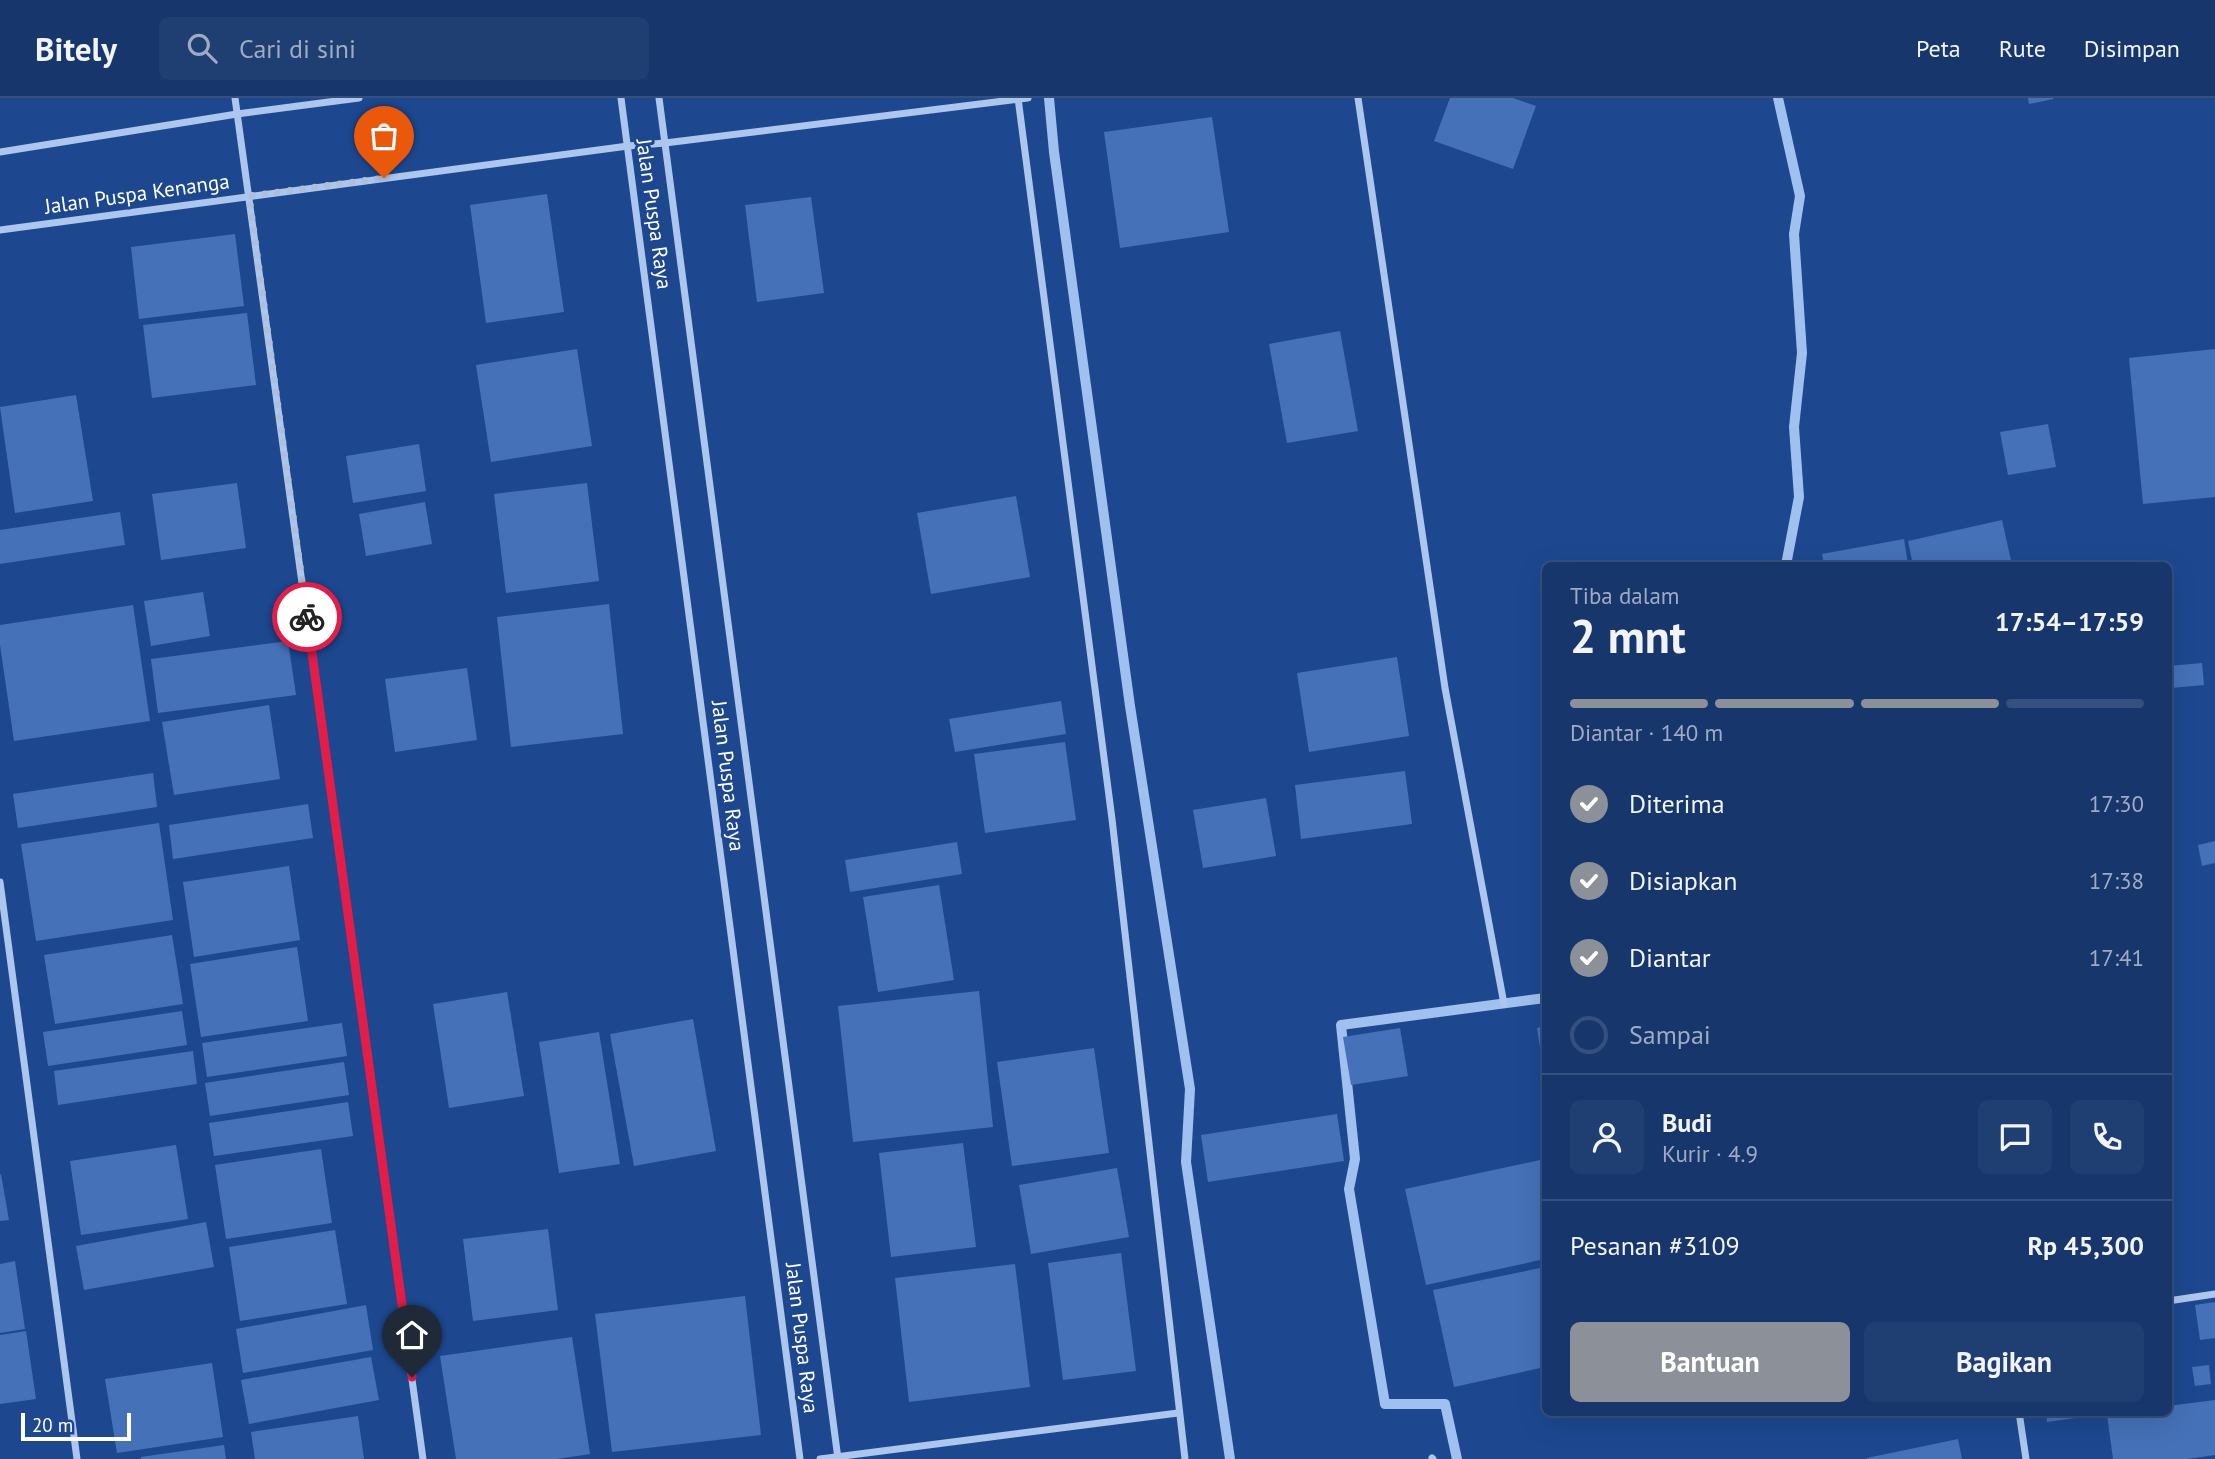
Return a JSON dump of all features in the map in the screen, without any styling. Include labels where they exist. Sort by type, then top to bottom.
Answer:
[{"type":"street","points":[[234,98],[423,1459]]},
{"type":"street","points":[[0,152],[237,114],[359,98]]},
{"type":"street","name":"Jalan Puspa Raya","points":[[621,98],[800,1459]]},
{"type":"street","name":"Jalan Puspa Raya","points":[[659,98],[838,1458]]},
{"type":"street","name":"Jalan Puspa Kenanga","points":[[0,230],[628,146],[1028,98]]},
{"type":"street","points":[[1357,98],[1444,688],[1504,1004]]},
{"type":"street","points":[[1018,99],[1112,819],[1185,1459]]},
{"type":"street","points":[[0,882],[77,1459]]},
{"type":"street","points":[[2172,1300],[2215,1294]]},
{"type":"street","points":[[820,1459],[1178,1413]]},
{"type":"street","points":[[2020,1416],[2026,1459]]},
{"type":"building","points":[[1450,98],[1513,98],[1536,106],[1513,169],[1434,141]]},
{"type":"building","points":[[2028,98],[2053,98],[2053,99],[2029,104]]},
{"type":"building","points":[[1212,117],[1229,232],[1120,248],[1104,132]]},
{"type":"building","points":[[547,194],[564,312],[486,323],[470,205]]},
{"type":"building","points":[[811,197],[824,293],[757,302],[745,205]]},
{"type":"building","points":[[235,234],[244,306],[139,319],[131,247]]},
{"type":"building","points":[[247,313],[256,385],[152,398],[143,325]]},
{"type":"building","points":[[1340,331],[1358,431],[1287,443],[1269,344]]},
{"type":"building","points":[[577,349],[592,446],[491,462],[476,365]]},
{"type":"building","points":[[2215,349],[2215,497],[2143,504],[2129,358]]},
{"type":"building","points":[[76,395],[93,501],[15,513],[0,407]]},
{"type":"building","points":[[2048,424],[2056,467],[2008,475],[2000,432]]},
{"type":"building","points":[[419,444],[426,491],[353,503],[346,456]]},
{"type":"building","points":[[237,483],[246,548],[161,560],[152,494]]},
{"type":"building","points":[[587,483],[599,581],[506,593],[494,494]]},
{"type":"building","points":[[1016,496],[1030,577],[931,594],[917,513]]},
{"type":"building","points":[[425,502],[432,544],[366,556],[359,514]]},
{"type":"building","points":[[120,512],[125,545],[0,564],[0,530]]},
{"type":"building","points":[[2002,520],[2011,562],[1912,562],[1908,541]]},
{"type":"building","points":[[1904,539],[1908,562],[1823,562],[1822,554]]},
{"type":"building","points":[[203,592],[210,636],[151,646],[144,601]]},
{"type":"building","points":[[609,604],[623,734],[511,747],[497,617]]},
{"type":"building","points":[[133,605],[150,721],[14,741],[0,645],[0,625]]},
{"type":"building","points":[[288,641],[296,695],[158,713],[151,659]]},
{"type":"building","points":[[1397,657],[1409,736],[1309,752],[1297,673]]},
{"type":"building","points":[[2202,663],[2204,685],[2172,688],[2172,666]]},
{"type":"building","points":[[467,668],[477,740],[395,752],[385,679]]},
{"type":"building","points":[[1061,701],[1066,734],[955,752],[949,719]]},
{"type":"building","points":[[269,705],[280,779],[174,795],[162,722]]},
{"type":"building","points":[[1065,742],[1076,820],[985,833],[974,754]]},
{"type":"building","points":[[1405,771],[1412,824],[1301,839],[1295,785]]},
{"type":"building","points":[[153,773],[157,807],[18,828],[13,794]]},
{"type":"building","points":[[1266,798],[1276,856],[1203,868],[1193,810]]},
{"type":"building","points":[[308,804],[313,838],[173,859],[169,825]]},
{"type":"building","points":[[159,823],[173,920],[36,941],[21,844]]},
{"type":"building","points":[[2215,841],[2215,863],[2202,866],[2198,845]]},
{"type":"building","points":[[957,842],[962,874],[850,892],[845,860]]},
{"type":"building","points":[[289,866],[300,940],[194,957],[183,882]]},
{"type":"building","points":[[939,885],[954,980],[878,992],[863,897]]},
{"type":"building","points":[[172,935],[183,1004],[55,1024],[44,955]]},
{"type":"building","points":[[297,947],[308,1021],[201,1037],[190,964]]},
{"type":"building","points":[[979,991],[993,1127],[853,1142],[838,1006]]},
{"type":"building","points":[[507,992],[524,1096],[449,1108],[433,1004]]},
{"type":"building","points":[[182,1011],[187,1045],[48,1066],[43,1032]]},
{"type":"building","points":[[693,1019],[716,1151],[634,1166],[610,1034]]},
{"type":"building","points":[[342,1023],[347,1056],[207,1077],[202,1043]]},
{"type":"building","points":[[1542,1027],[1542,1062],[1537,1028]]},
{"type":"building","points":[[1400,1028],[1408,1076],[1351,1085],[1343,1037]]},
{"type":"building","points":[[599,1032],[620,1164],[559,1173],[539,1042]]},
{"type":"building","points":[[1094,1048],[1109,1153],[1012,1166],[997,1062]]},
{"type":"building","points":[[193,1051],[197,1084],[58,1105],[54,1071]]},
{"type":"building","points":[[344,1062],[349,1095],[210,1116],[205,1083]]},
{"type":"building","points":[[348,1102],[353,1136],[214,1156],[209,1123]]},
{"type":"building","points":[[1337,1114],[1344,1161],[1208,1182],[1201,1135]]},
{"type":"building","points":[[963,1143],[976,1247],[891,1257],[879,1153]]},
{"type":"building","points":[[176,1145],[188,1219],[81,1235],[70,1161]]},
{"type":"building","points":[[321,1149],[332,1223],[226,1239],[215,1165]]},
{"type":"building","points":[[1542,1160],[1542,1260],[1426,1285],[1405,1189]]},
{"type":"building","points":[[1117,1168],[1129,1237],[1031,1254],[1019,1185]]},
{"type":"building","points":[[0,1175],[9,1220],[0,1221]]},
{"type":"building","points":[[206,1222],[214,1267],[84,1290],[76,1246]]},
{"type":"building","points":[[548,1229],[558,1310],[473,1321],[463,1239]]},
{"type":"building","points":[[335,1230],[347,1304],[240,1321],[229,1247]]},
{"type":"building","points":[[1121,1253],[1136,1371],[1063,1380],[1048,1263]]},
{"type":"building","points":[[15,1261],[25,1329],[0,1333],[0,1264]]},
{"type":"building","points":[[1015,1264],[1030,1387],[909,1402],[895,1278]]},
{"type":"building","points":[[1542,1268],[1542,1368],[1454,1387],[1433,1290]]},
{"type":"building","points":[[745,1296],[761,1435],[612,1452],[595,1314]]},
{"type":"building","points":[[2215,1302],[2215,1338],[2200,1340],[2195,1305]]},
{"type":"building","points":[[366,1305],[373,1350],[243,1373],[236,1329]]},
{"type":"building","points":[[26,1331],[36,1399],[0,1404],[0,1335]]},
{"type":"building","points":[[572,1337],[590,1454],[557,1459],[456,1459],[440,1356]]},
{"type":"building","points":[[371,1357],[379,1400],[249,1424],[241,1380]]},
{"type":"building","points":[[212,1363],[223,1437],[117,1453],[105,1379]]},
{"type":"building","points":[[2209,1365],[2211,1384],[2195,1386],[2192,1367]]},
{"type":"building","points":[[2215,1400],[2215,1455],[2187,1459],[2113,1459],[2107,1416],[2172,1416],[2172,1405]]},
{"type":"building","points":[[358,1416],[364,1459],[255,1459],[251,1432]]},
{"type":"building","points":[[2046,1416],[2089,1416],[2047,1422]]},
{"type":"building","points":[[1958,1439],[1962,1459],[1867,1459],[1867,1458]]},
{"type":"building","points":[[224,1445],[226,1459],[141,1459],[141,1457]]},
{"type":"waterway","points":[[1049,98],[1054,152],[1130,706],[1190,1089],[1186,1162],[1230,1459]]},
{"type":"waterway","points":[[1778,98],[1800,196],[1794,234],[1802,353],[1794,427],[1799,497],[1787,562]]},
{"type":"waterway","points":[[1457,1459],[1445,1404],[1385,1404],[1349,1189],[1355,1159],[1341,1025],[1542,998]]},
{"type":"way so far","points":[[307,617],[249,196],[384,178]]},
{"type":"route","points":[[307,617],[412,1377]]}]
